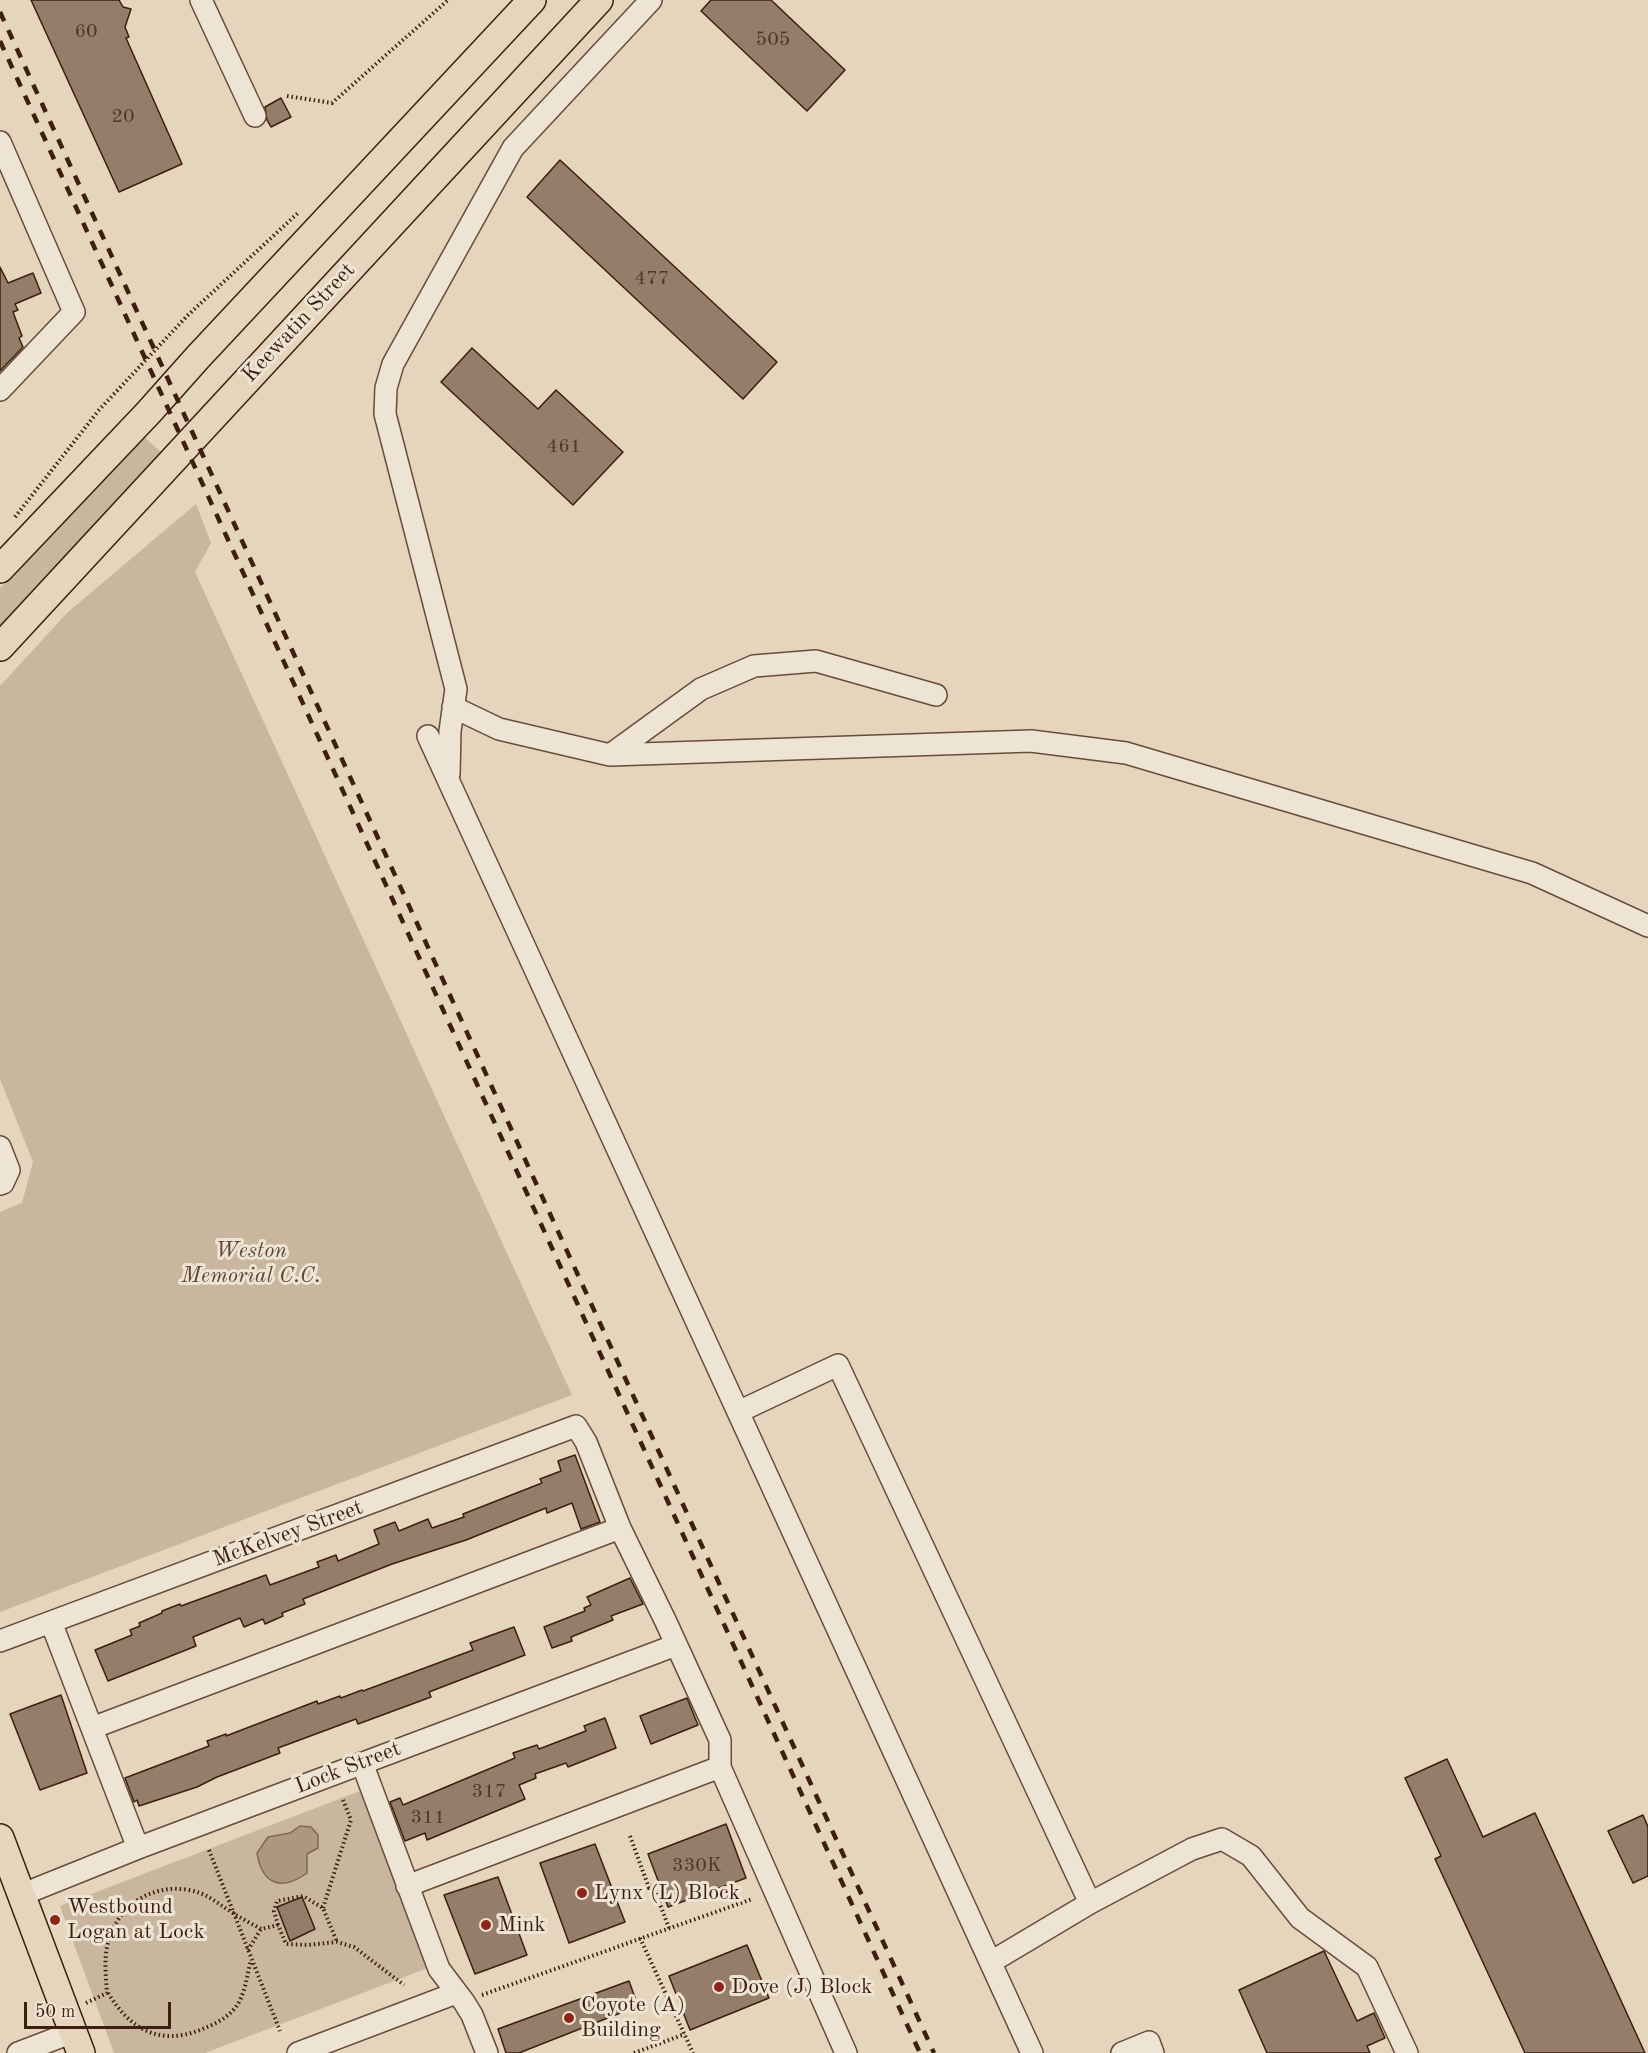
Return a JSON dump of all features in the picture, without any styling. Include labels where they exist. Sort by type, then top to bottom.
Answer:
[{"type":"main road","points":[[0,569],[532,0]]},
{"type":"main road","name":"Keewatin Street","points":[[0,647],[599,0]]},
{"type":"main road","points":[[0,1838],[77,2043]]},
{"type":"street","points":[[201,0],[255,116]]},
{"type":"street","points":[[448,780],[450,730],[456,689],[385,414],[393,364],[513,148],[651,0]]},
{"type":"street","points":[[0,142],[74,312],[0,390]]},
{"type":"street","points":[[610,755],[701,689],[754,666],[816,661],[936,694]]},
{"type":"street","points":[[453,707],[499,729],[610,755],[1031,741],[1126,753],[1532,873],[1648,926]]},
{"type":"street","points":[[428,736],[1032,2053]]},
{"type":"street","points":[[0,1147],[9,1170],[2,1184]]},
{"type":"street","points":[[738,1412],[838,1365],[1090,1903]]},
{"type":"street","name":"McKelvey Street","points":[[0,1641],[576,1426],[586,1442],[620,1528]]},
{"type":"street","points":[[92,1728],[620,1528],[720,1740],[720,1767],[846,2053]]},
{"type":"street","points":[[51,1622],[138,1848]]},
{"type":"street","name":"Lock Street","points":[[21,1895],[138,1848],[676,1644]]},
{"type":"street","points":[[362,1763],[439,1969],[472,2015],[486,2053]]},
{"type":"street","points":[[407,1886],[720,1767]]},
{"type":"street","points":[[991,1962],[1090,1903],[1192,1849],[1222,1839],[1251,1856],[1300,1918],[1367,1967],[1407,2053]]},
{"type":"street","points":[[298,2053],[460,1997]]},
{"type":"street","points":[[1122,2053],[1149,2042],[1153,2053]]},
{"type":"street","points":[[18,2053],[77,2043]]},
{"type":"path","points":[[287,96],[332,103],[448,0]]},
{"type":"path","points":[[15,517],[99,410],[188,315],[301,210]]},
{"type":"path","points":[[322,1908],[351,1820],[343,1800]]},
{"type":"path","points":[[630,1836],[649,1888],[653,1886],[669,1928]]},
{"type":"path","points":[[209,1850],[280,2031]]},
{"type":"path","points":[[251,1960],[236,2007],[216,2024],[191,2033],[171,2037],[148,2033],[128,2019],[107,1993],[107,1948],[113,1927],[121,1913],[138,1900],[160,1890],[189,1890],[212,1898],[261,1929],[278,1925]]},
{"type":"path","points":[[337,1942],[322,1908],[303,1896],[277,1901],[274,1911],[286,1944],[308,1945],[337,1942],[354,1947],[404,1985]]},
{"type":"path","points":[[460,1997],[752,1899]]},
{"type":"path","points":[[247,1950],[261,1929]]},
{"type":"path","points":[[640,1938],[693,2053]]},
{"type":"path","points":[[85,2003],[107,1993]]},
{"type":"path","points":[[634,2053],[684,2034]]},
{"type":"green space","points":[[144,437],[164,455],[0,631],[0,588]]},
{"type":"green space","name":"Weston Memorial C.C.","points":[[196,504],[211,543],[195,572],[572,1395],[0,1612],[0,1212],[22,1203],[33,1162],[0,1079],[0,686],[68,612]]},
{"type":"green space","points":[[360,1791],[428,1968],[205,2053],[114,2053],[60,1906]]},
{"type":"shaded area","points":[[300,1826],[311,1827],[318,1835],[318,1848],[307,1854],[307,1873],[289,1882],[274,1882],[263,1872],[257,1853],[268,1837],[290,1833]]},
{"type":"building","points":[[31,0],[119,0],[123,7],[131,9],[125,27],[129,37],[126,38],[182,164],[119,192]]},
{"type":"building","points":[[711,0],[771,0],[845,70],[807,111],[701,11]]},
{"type":"building","points":[[281,98],[291,117],[271,127],[267,120],[265,107]]},
{"type":"building","points":[[560,160],[777,362],[743,399],[527,197]]},
{"type":"building","points":[[0,267],[8,283],[33,273],[41,293],[15,304],[18,310],[13,312],[22,336],[19,338],[23,347],[0,371]]},
{"type":"building","points":[[472,348],[538,409],[556,390],[623,452],[573,505],[441,382]]},
{"type":"building","points":[[575,1455],[600,1522],[581,1529],[572,1503],[547,1513],[546,1508],[466,1540],[392,1564],[303,1599],[305,1604],[282,1613],[283,1616],[265,1624],[263,1619],[244,1627],[240,1618],[193,1637],[196,1646],[108,1681],[95,1650],[132,1635],[130,1630],[162,1611],[266,1575],[270,1585],[319,1567],[317,1562],[336,1555],[338,1561],[379,1544],[374,1530],[395,1522],[399,1531],[428,1519],[432,1528],[464,1517],[463,1514],[542,1483],[540,1479],[561,1471],[558,1461]]},
{"type":"building","points":[[630,1578],[643,1604],[611,1616],[613,1620],[571,1637],[572,1641],[552,1648],[544,1627],[585,1611],[584,1608],[591,1605],[587,1597]]},
{"type":"building","points":[[514,1627],[525,1655],[429,1692],[431,1697],[358,1724],[356,1719],[278,1748],[280,1753],[197,1787],[139,1806],[137,1800],[134,1802],[125,1778],[209,1746],[207,1741],[226,1734],[226,1736],[317,1701],[318,1704],[363,1691],[473,1650],[470,1643]]},
{"type":"building","points":[[61,1695],[87,1773],[40,1790],[10,1714]]},
{"type":"building","points":[[687,1698],[698,1725],[651,1744],[640,1716]]},
{"type":"building","points":[[605,1718],[616,1748],[568,1767],[566,1763],[535,1774],[536,1778],[519,1785],[525,1799],[427,1840],[425,1833],[405,1841],[390,1802],[400,1798],[403,1805],[515,1758],[513,1753],[537,1745],[539,1749],[586,1731],[584,1726]]},
{"type":"building","points":[[1447,1759],[1483,1837],[1535,1813],[1645,2053],[1525,2053],[1435,1859],[1441,1856],[1405,1778]]},
{"type":"building","points":[[1643,1815],[1648,1827],[1648,1876],[1633,1883],[1608,1831]]},
{"type":"building","points":[[726,1824],[746,1878],[668,1907],[648,1854]]},
{"type":"building","name":"Lynx (L) Block","points":[[595,1844],[625,1922],[569,1943],[540,1863]]},
{"type":"building","name":"Mink","points":[[498,1877],[527,1955],[475,1974],[444,1895]]},
{"type":"building","points":[[302,1897],[315,1929],[290,1941],[277,1907]]},
{"type":"building","name":"Dove (J) Block","points":[[747,1945],[769,1998],[690,2030],[669,1976]]},
{"type":"building","points":[[1324,1951],[1357,2021],[1374,2013],[1385,2038],[1367,2046],[1370,2053],[1267,2053],[1239,1990]]},
{"type":"building","name":"Coyote (A) Building","points":[[629,1981],[638,2006],[519,2053],[506,2053],[498,2029]]},
{"type":"railway","points":[[0,12],[934,2053]]},
{"type":"railway","points":[[0,41],[920,2053]]},
{"type":"place","name":"Lynx (L) Block","points":[[582,1893]]},
{"type":"place","name":"Westbound Logan at Lock","points":[[55,1920]]},
{"type":"place","name":"Mink","points":[[486,1925]]},
{"type":"place","name":"Dove (J) Block","points":[[719,1987]]},
{"type":"place","name":"Coyote (A) Building","points":[[569,2018]]}]
